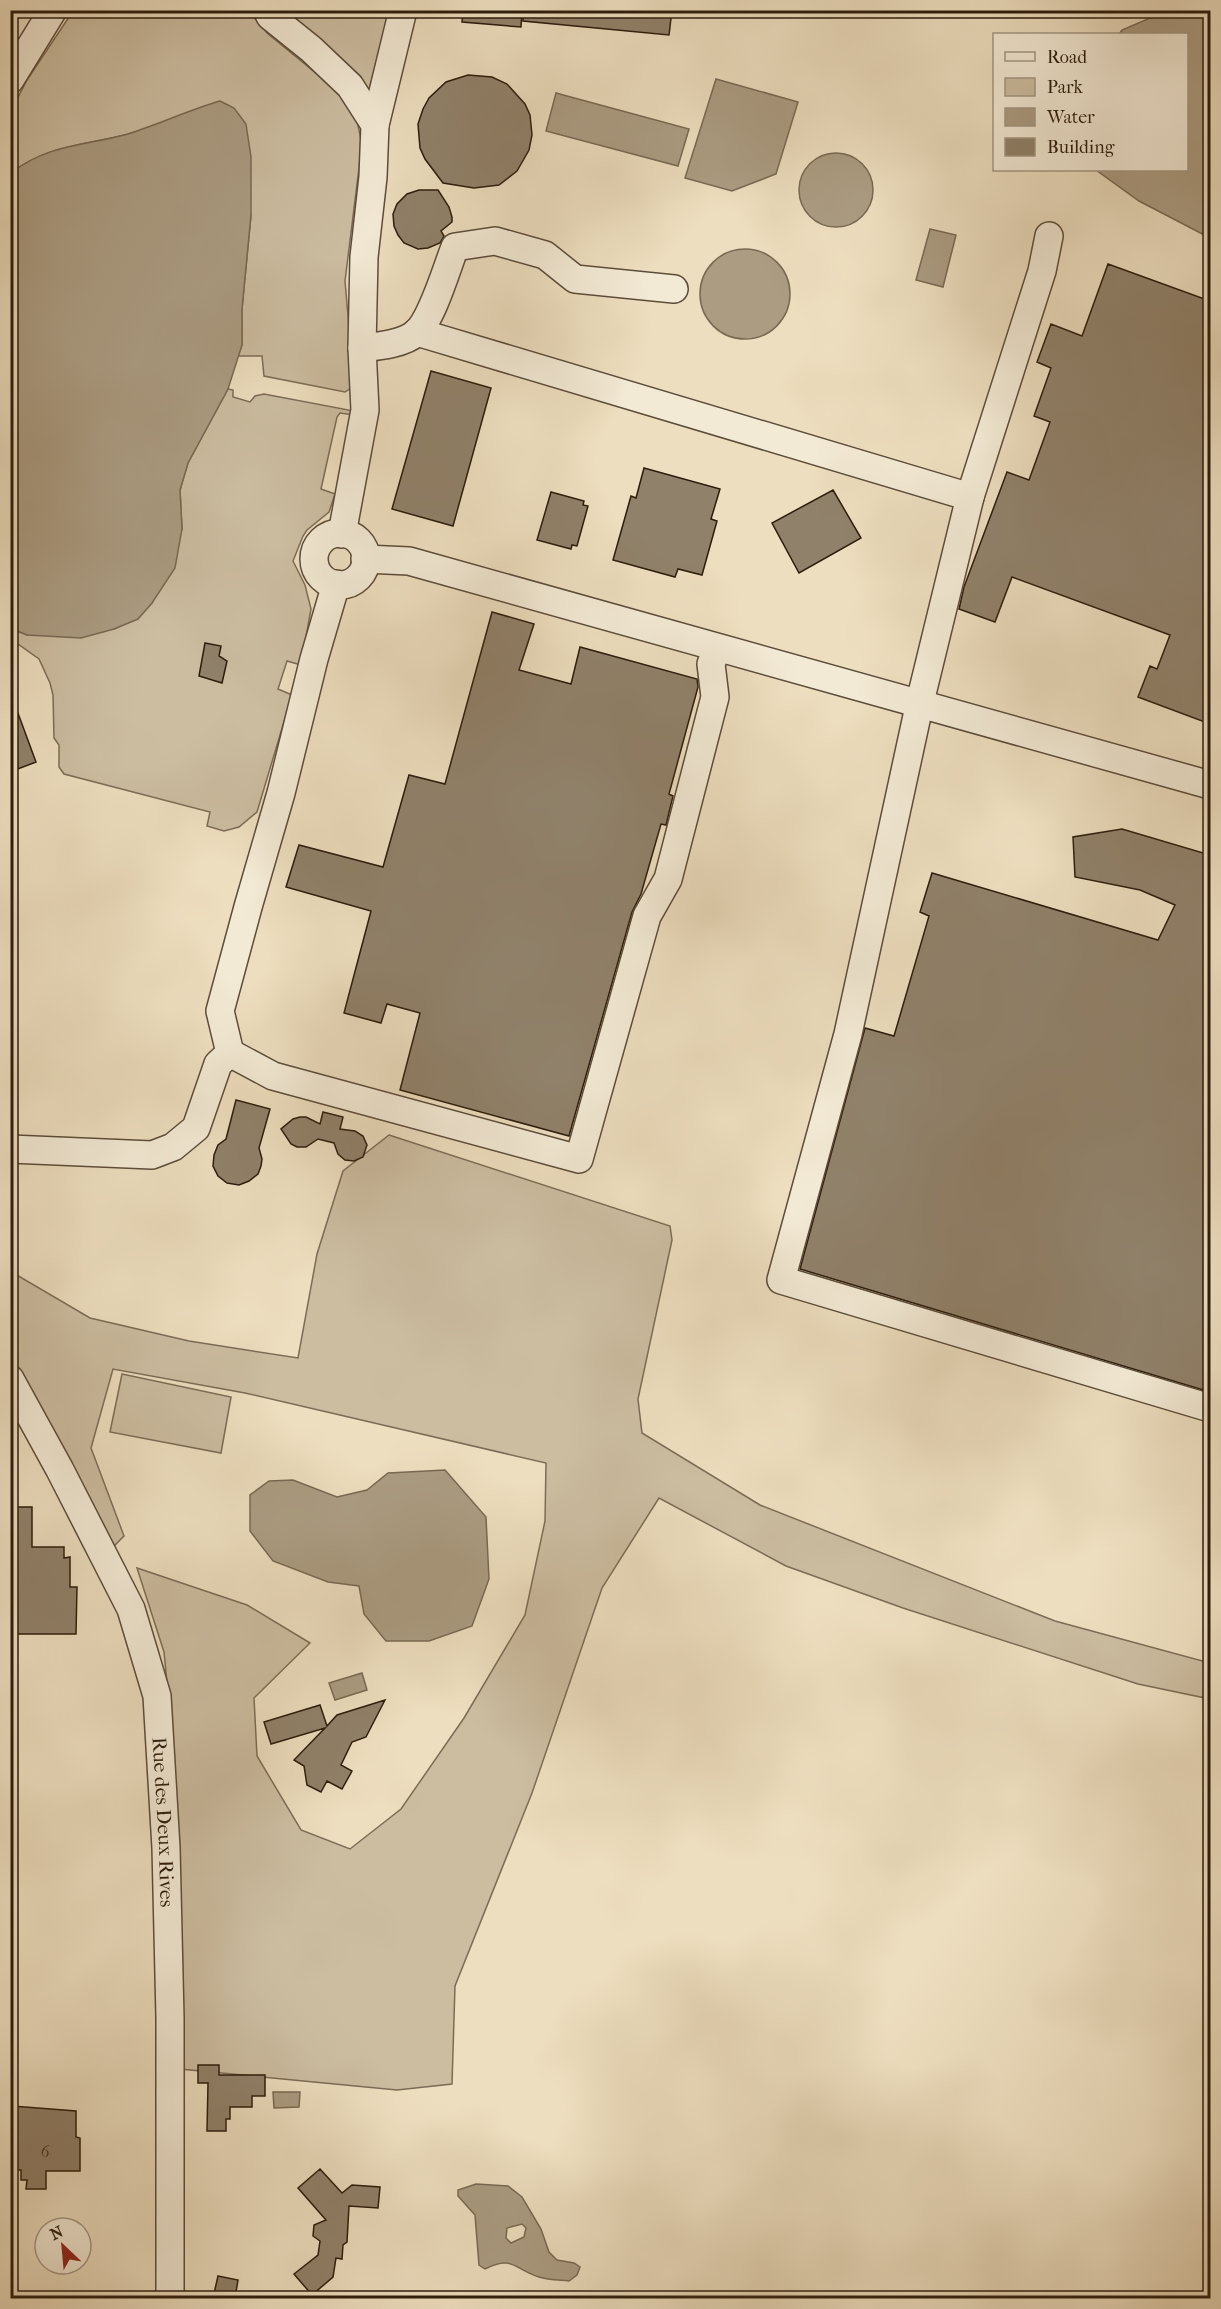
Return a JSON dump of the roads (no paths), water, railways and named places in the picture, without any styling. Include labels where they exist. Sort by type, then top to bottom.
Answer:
[{"type":"street","points":[[10,80],[53,10]]},
{"type":"street","points":[[267,10],[270,16],[311,49],[350,86],[375,125]]},
{"type":"street","points":[[342,534],[365,410],[362,348],[364,257],[373,177],[375,125],[403,10]]},
{"type":"street","points":[[1049,236],[1042,271],[970,497],[920,702],[848,1034],[781,1280],[1210,1408]]},
{"type":"street","points":[[362,348],[404,339],[417,332],[432,308],[455,247],[495,241],[545,255],[575,279],[674,289]]},
{"type":"street","points":[[417,332],[970,497]]},
{"type":"street","points":[[336,533],[348,535],[358,541],[364,550],[365,559],[362,573],[354,581],[343,585],[321,578],[315,568],[314,557],[317,546],[326,537],[336,533]]},
{"type":"street","points":[[365,559],[409,561],[717,648],[920,702],[950,713],[1210,785]]},
{"type":"street","points":[[336,584],[220,1011],[230,1053],[273,1076],[579,1159],[646,916],[668,879],[715,697],[711,663],[717,648]]},
{"type":"street","points":[[10,1149],[152,1155],[173,1147],[196,1128],[218,1064],[230,1053]]},
{"type":"street","name":"Rue des Deux Rives","points":[[10,1379],[60,1470],[131,1609],[158,1696],[166,1848],[170,2018],[170,2298]]},
{"type":"water","points":[[1178,10],[1210,13],[1210,238],[1139,201],[1097,171],[1188,171],[1188,33],[1120,33],[1157,15]]},
{"type":"water","points":[[716,79],[798,102],[776,174],[732,191],[685,178]]},
{"type":"water","points":[[556,93],[689,129],[678,166],[546,131]]},
{"type":"water","points":[[220,101],[234,108],[246,124],[251,157],[251,215],[242,309],[242,345],[228,389],[188,463],[180,490],[182,529],[175,568],[152,603],[138,619],[114,629],[81,638],[27,635],[10,628],[11,173],[25,163],[53,151],[128,134]]},
{"type":"water","points":[[836,153],[857,159],[867,169],[873,190],[867,211],[857,221],[836,227],[815,221],[805,211],[799,190],[805,169],[815,159]]},
{"type":"water","points":[[930,229],[956,235],[943,287],[916,280]]},
{"type":"water","points":[[745,249],[762,252],[777,262],[787,277],[790,294],[787,311],[777,326],[762,336],[745,339],[728,336],[713,326],[703,311],[700,294],[703,277],[713,262],[728,252]]},
{"type":"water","points":[[445,1470],[486,1517],[489,1579],[472,1626],[429,1641],[386,1641],[364,1614],[359,1586],[328,1582],[273,1561],[250,1531],[250,1495],[269,1481],[293,1480],[337,1497],[367,1490],[388,1473]]},
{"type":"water","points":[[362,1673],[367,1690],[335,1700],[329,1683]]},
{"type":"water","points":[[273,2092],[300,2092],[299,2107],[274,2108]]},
{"type":"water","points":[[476,2184],[508,2186],[522,2197],[541,2229],[549,2252],[557,2260],[574,2263],[580,2267],[577,2275],[569,2281],[554,2280],[539,2277],[508,2263],[485,2269],[479,2265],[475,2215],[458,2196],[458,2190]],"holes":[[[522,2224],[526,2228],[524,2237],[511,2243],[506,2238],[507,2228]]]}]
